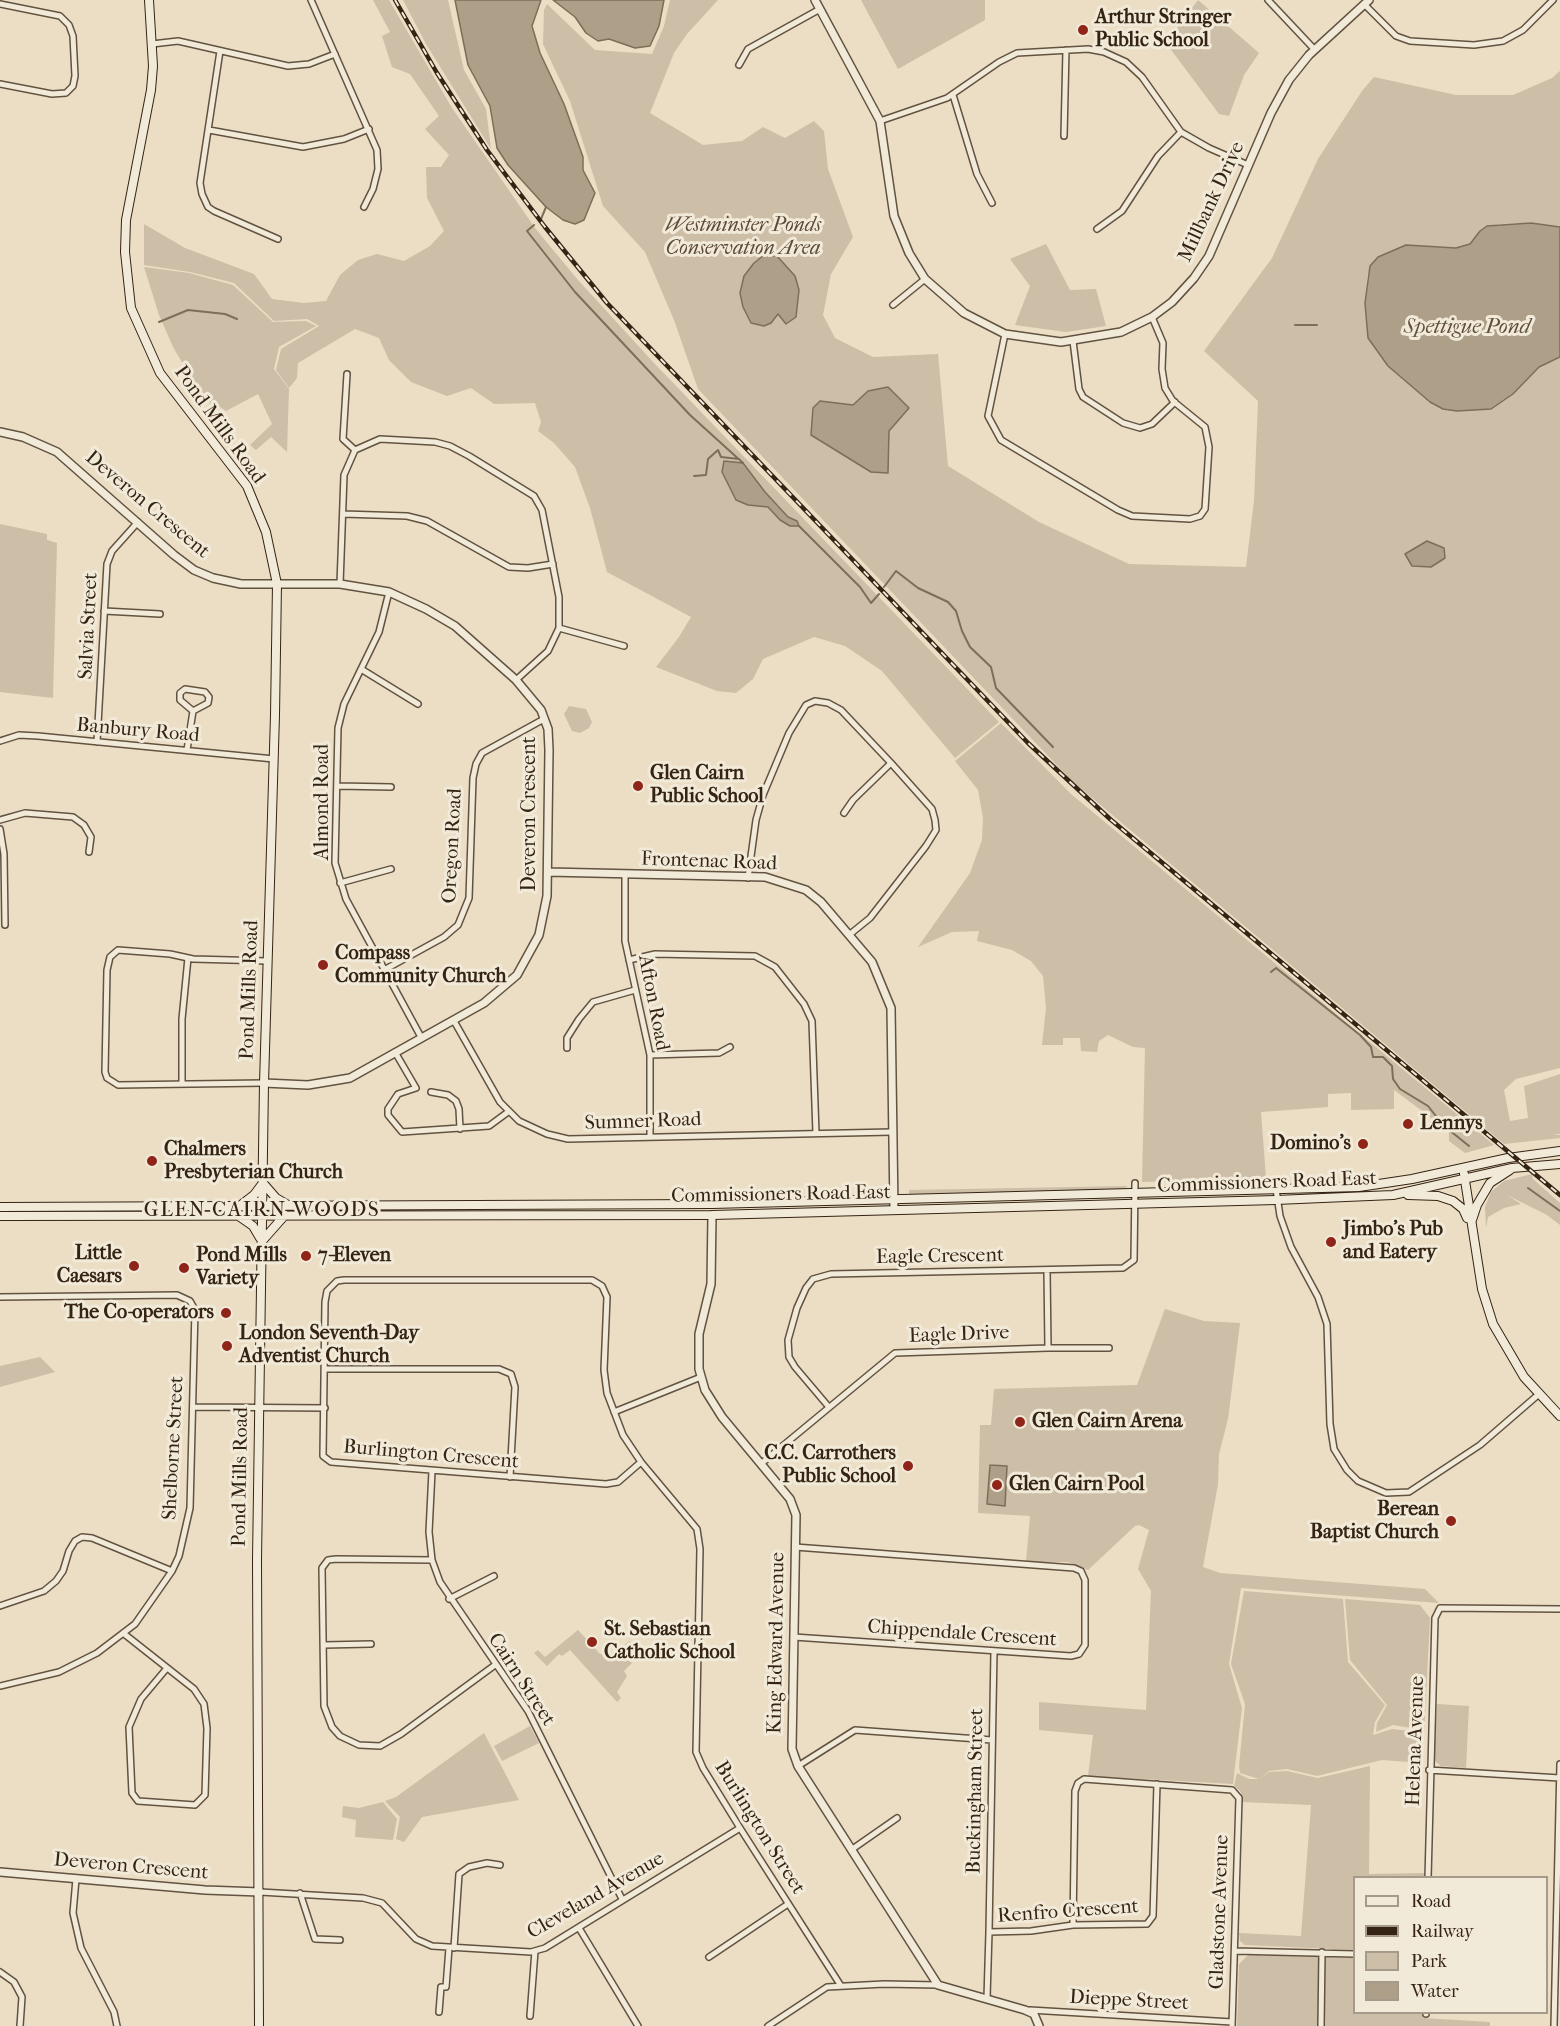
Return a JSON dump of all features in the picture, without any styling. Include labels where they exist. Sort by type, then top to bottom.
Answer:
[{"type":"main road","name":"Pond Mills Road","points":[[149,0],[152,44],[149,111],[126,220],[125,252],[131,308],[160,373],[247,486],[266,532],[277,584],[264,1083],[257,1560],[259,2026]]},
{"type":"main road","name":"Commissioners Road East","points":[[0,1207],[712,1204],[1276,1189],[1379,1185],[1508,1158],[1560,1151]]},
{"type":"main road","name":"Commissioners Road East","points":[[0,1216],[712,1215],[1276,1200],[1393,1195],[1512,1168],[1560,1164]]},
{"type":"main road","points":[[1462,1168],[1482,1290],[1493,1324],[1515,1363],[1560,1416]]},
{"type":"main road","points":[[1470,1225],[1477,1205],[1490,1183],[1512,1168]]},
{"type":"main road","points":[[240,1205],[247,1201],[262,1182],[276,1198],[291,1206]]},
{"type":"main road","points":[[1393,1195],[1438,1196],[1453,1201],[1463,1209],[1470,1225]]},
{"type":"main road","points":[[230,1215],[247,1220],[262,1242],[285,1215]]},
{"type":"street","points":[[311,0],[377,150],[378,169],[364,207]]},
{"type":"street","name":"Millbank Drive","points":[[815,0],[880,121],[894,216],[909,253],[925,279],[964,313],[1005,334],[1073,341],[1121,332],[1152,317],[1172,302],[1209,256],[1248,165],[1289,80],[1315,50],[1366,2]]},
{"type":"street","points":[[1268,0],[1315,50]]},
{"type":"street","points":[[1366,2],[1396,36],[1410,41],[1474,45],[1503,41],[1523,30],[1553,0]]},
{"type":"street","points":[[0,4],[60,16],[69,25],[73,36],[75,76],[73,86],[66,93],[52,94],[0,84]]},
{"type":"street","points":[[739,65],[748,49],[820,9]]},
{"type":"street","points":[[152,44],[178,41],[298,67],[335,54]]},
{"type":"street","points":[[880,121],[953,95],[1017,53],[1066,50],[1104,52],[1126,62],[1143,77],[1181,132],[1209,148],[1248,165]]},
{"type":"street","points":[[1064,136],[1066,50]]},
{"type":"street","points":[[220,51],[200,183],[205,202],[214,212],[278,239]]},
{"type":"street","points":[[953,95],[977,174],[992,203]]},
{"type":"street","points":[[209,130],[303,147],[344,139],[369,129]]},
{"type":"street","points":[[1096,229],[1122,211],[1158,156],[1181,132]]},
{"type":"street","points":[[893,305],[925,279]]},
{"type":"street","points":[[1005,334],[990,397],[988,416],[1001,440],[1132,516],[1190,519],[1200,516],[1205,509],[1209,447],[1205,427],[1175,402],[1165,388],[1162,369],[1163,343],[1152,317]]},
{"type":"street","points":[[1073,341],[1079,389],[1083,397],[1123,423],[1140,428],[1152,424],[1175,402]]},
{"type":"street","points":[[347,374],[343,439],[355,450]]},
{"type":"street","name":"Deveron Crescent","points":[[0,432],[23,437],[57,452],[194,570],[226,583],[340,584],[389,592],[426,609],[455,626],[516,680],[530,694],[544,718],[548,729],[549,750],[549,872],[542,926],[533,950],[523,967],[499,993],[454,1021],[350,1078],[334,1083],[308,1085],[264,1083]]},
{"type":"street","points":[[340,584],[344,475],[355,450],[380,439],[435,442],[450,446],[469,456],[539,501],[553,564],[559,597],[559,628],[548,651],[516,680]]},
{"type":"street","points":[[343,514],[407,516],[427,521],[509,567],[528,568],[553,564]]},
{"type":"street","name":"Salvia Street","points":[[97,742],[107,564],[112,551],[138,522]]},
{"type":"street","name":"Almond Road","points":[[389,592],[379,632],[344,704],[338,728],[335,863],[340,884],[421,1038]]},
{"type":"street","points":[[104,611],[160,614]]},
{"type":"street","points":[[559,628],[624,646]]},
{"type":"street","points":[[361,669],[418,704]]},
{"type":"street","points":[[184,690],[205,692],[209,697],[208,703],[193,711],[180,700],[180,693],[184,690]]},
{"type":"street","points":[[748,878],[751,843],[763,795],[797,716],[806,705],[815,701],[841,710],[932,809],[936,830],[888,897],[870,918],[849,935]]},
{"type":"street","points":[[188,750],[193,711]]},
{"type":"street","name":"Oregon Road","points":[[384,969],[444,937],[458,925],[469,898],[472,778],[476,764],[482,753],[544,718]]},
{"type":"street","name":"Banbury Road","points":[[0,741],[19,735],[274,759]]},
{"type":"street","points":[[844,813],[853,800],[891,763]]},
{"type":"street","points":[[338,786],[391,787]]},
{"type":"street","points":[[0,820],[25,813],[73,817],[84,825],[91,837],[89,852]]},
{"type":"street","points":[[0,829],[4,854],[5,925]]},
{"type":"street","points":[[340,884],[391,869]]},
{"type":"street","name":"Frontenac Road","points":[[549,872],[776,880],[806,890],[821,902],[872,962],[891,1008],[894,1209]]},
{"type":"street","name":"Afton Road","points":[[626,875],[625,941],[650,1055],[650,1136]]},
{"type":"street","points":[[264,1083],[118,1085],[108,1078],[105,1071],[107,970],[110,957],[118,950],[188,958],[267,961]]},
{"type":"street","points":[[629,960],[673,954],[755,956],[775,967],[804,1004],[812,1021],[816,1133]]},
{"type":"street","points":[[182,1084],[182,1019],[188,958]]},
{"type":"street","points":[[567,1048],[567,1038],[579,1018],[593,1002],[635,990]]},
{"type":"street","name":"Sumner Road","points":[[454,1021],[508,1112],[533,1129],[568,1139],[892,1132]]},
{"type":"street","points":[[650,1055],[719,1053],[730,1047]]},
{"type":"street","points":[[395,1052],[416,1088],[399,1094],[388,1109],[388,1115],[402,1132],[417,1129],[489,1126],[508,1112]]},
{"type":"street","points":[[430,1092],[448,1095],[456,1101],[459,1109],[459,1129]]},
{"type":"street","name":"Eagle Crescent","points":[[828,1406],[789,1357],[788,1340],[797,1308],[813,1279],[831,1274],[1108,1270],[1128,1266],[1134,1260],[1135,1183]]},
{"type":"street","points":[[1276,1189],[1276,1200],[1291,1246],[1318,1297],[1327,1324],[1330,1424],[1334,1449],[1347,1470],[1358,1481],[1386,1493],[1409,1492],[1480,1445],[1539,1394]]},
{"type":"street","points":[[712,1204],[712,1215]]},
{"type":"street","name":"King Edward Avenue","points":[[712,1215],[711,1284],[699,1334],[701,1377],[705,1390],[722,1417],[790,1499],[796,1515],[792,1749],[798,1767],[938,1985]]},
{"type":"street","points":[[1047,1271],[1048,1348]]},
{"type":"street","name":"Burlington Crescent","points":[[592,1280],[336,1281],[327,1291],[325,1302],[326,1369],[323,1456],[330,1462],[606,1484],[618,1482],[641,1462]]},
{"type":"street","name":"Burlington Street","points":[[592,1280],[602,1286],[607,1297],[604,1370],[607,1393],[622,1435],[641,1462],[697,1529],[700,1549],[696,1752],[703,1768],[740,1828],[841,1986]]},
{"type":"street","name":"Shelborne Street","points":[[0,1297],[177,1296],[190,1301],[195,1311],[190,1508],[179,1556],[172,1571],[135,1624],[97,1653],[59,1672],[0,1686]]},
{"type":"street","name":"Eagle Drive","points":[[762,1463],[828,1406],[895,1353],[1109,1348]]},
{"type":"street","points":[[326,1369],[500,1369],[511,1374],[515,1387],[510,1477]]},
{"type":"street","points":[[614,1412],[701,1377]]},
{"type":"street","points":[[193,1407],[325,1408]]},
{"type":"street","name":"Cairn Street","points":[[432,1471],[429,1532],[432,1560],[449,1599],[528,1711],[622,1899]]},
{"type":"street","points":[[0,1606],[44,1591],[56,1581],[63,1572],[69,1551],[75,1541],[82,1537],[92,1538],[172,1571]]},
{"type":"street","name":"Chippendale Crescent","points":[[794,1637],[994,1651],[1080,1654],[1085,1645],[1085,1580],[1081,1571],[1074,1568],[795,1547]]},
{"type":"street","points":[[432,1560],[328,1560],[322,1568],[324,1706],[332,1727],[340,1736],[359,1745],[380,1746],[401,1734],[495,1665]]},
{"type":"street","points":[[449,1599],[494,1576]]},
{"type":"street","name":"Helena Avenue","points":[[1428,1876],[1429,1770],[1435,1618],[1440,1608],[1560,1609]]},
{"type":"street","points":[[123,1633],[194,1689],[204,1704],[207,1728],[206,1795],[195,1805],[138,1801],[132,1793],[129,1727],[141,1699],[167,1668]]},
{"type":"street","points":[[324,1645],[371,1644]]},
{"type":"street","name":"Buckingham Street","points":[[989,1932],[994,1651]]},
{"type":"street","points":[[798,1767],[855,1730],[992,1740]]},
{"type":"street","points":[[1554,2026],[1560,1764]]},
{"type":"street","points":[[1429,1770],[1560,1778]]},
{"type":"street","points":[[1073,1925],[1075,1791],[1078,1782],[1084,1779],[1157,1784]]},
{"type":"street","name":"Renfro Crescent","points":[[987,1998],[989,1932],[1031,1931],[1073,1925],[1147,1924],[1153,1916],[1157,1784]]},
{"type":"street","name":"Gladstone Avenue","points":[[1157,1784],[1232,1790],[1239,1798],[1232,2024]]},
{"type":"street","points":[[851,1850],[897,1818]]},
{"type":"street","name":"Cleveland Avenue","points":[[260,1892],[363,1898],[382,1903],[416,1939],[432,1946],[518,1953],[535,1951],[579,1928],[622,1899],[740,1828]]},
{"type":"street","points":[[439,2012],[441,1986],[446,1987],[459,1874],[469,1867],[487,1863],[500,1865]]},
{"type":"street","name":"Deveron Crescent","points":[[0,1872],[205,1890],[260,1892]]},
{"type":"street","points":[[76,1879],[73,1913],[81,1948],[114,2012],[117,2026]]},
{"type":"street","points":[[300,1893],[315,1940],[340,1940]]},
{"type":"street","points":[[709,1957],[788,1904]]},
{"type":"street","points":[[579,1928],[638,2026]]},
{"type":"street","points":[[530,2016],[535,1951]]},
{"type":"street","points":[[1236,1951],[1353,1954]]},
{"type":"street","points":[[1321,2026],[1322,1952]]},
{"type":"street","points":[[1548,1961],[1556,1961]]},
{"type":"street","points":[[0,1972],[14,1982],[22,1997],[20,2026]]},
{"type":"street","points":[[768,2026],[827,1987],[938,1985],[1025,2010],[1034,2014],[1039,2026]]},
{"type":"street","name":"Dieppe Street","points":[[1025,2010],[1232,2024]]},
{"type":"green space","points":[[373,0],[389,0],[452,108],[535,228],[578,280],[654,363],[999,722],[955,758],[882,671],[845,646],[814,637],[763,659],[753,679],[736,693],[717,691],[656,667],[691,617],[607,572],[590,508],[575,467],[554,443],[538,431],[541,422],[535,403],[494,404],[471,388],[447,396],[411,382],[389,360],[379,338],[355,329],[298,363],[297,378],[289,388],[276,370],[281,349],[319,326],[307,319],[274,321],[234,283],[190,272],[144,265],[144,224],[185,248],[254,274],[272,299],[304,303],[326,301],[340,275],[358,260],[377,254],[404,261],[430,246],[444,231],[427,198],[426,167],[441,167],[449,155],[425,129],[439,116],[410,74],[392,67],[382,36],[390,32]]},
{"type":"green space","points":[[403,0],[448,0],[464,70],[486,109],[491,149],[426,44]]},
{"type":"green space","name":"Westminster Ponds Conservation Area","points":[[670,0],[718,0],[687,34],[674,53],[650,113],[703,145],[742,141],[763,127],[785,138],[814,121],[824,131],[828,169],[853,237],[831,274],[823,315],[835,338],[873,357],[938,354],[948,466],[1039,522],[1129,564],[1246,567],[1254,501],[1258,401],[1204,351],[1272,258],[1318,159],[1362,91],[1374,77],[1456,95],[1513,95],[1552,78],[1560,71],[1560,227],[1531,223],[1499,224],[1480,231],[1470,244],[1456,248],[1406,245],[1368,273],[1365,303],[1368,338],[1375,349],[1388,366],[1430,402],[1443,409],[1457,411],[1491,409],[1514,394],[1539,367],[1560,357],[1560,1068],[1516,1079],[1504,1090],[1510,1121],[1528,1118],[1524,1086],[1560,1074],[1560,1134],[1552,1135],[1560,1135],[1560,1138],[1504,1144],[1072,781],[698,389],[674,320],[645,252],[603,206],[570,101],[543,44],[544,10],[547,4],[595,50],[652,54],[664,26]]},
{"type":"green space","points":[[861,0],[985,0],[985,20],[898,69]]},
{"type":"green space","points":[[1198,0],[1259,53],[1244,75],[1229,116],[1219,114],[1166,43]]},
{"type":"green space","points":[[1046,244],[1070,290],[1096,289],[1106,326],[1066,332],[1015,325],[1030,286],[1010,259]]},
{"type":"green space","points":[[144,267],[189,273],[233,285],[273,322],[306,321],[316,326],[279,347],[274,369],[289,389],[287,452],[271,437],[256,450],[250,445],[272,424],[258,394],[226,411],[220,407],[215,410],[173,347],[159,315]]},
{"type":"green space","points":[[0,524],[47,534],[47,540],[57,543],[53,698],[0,692]]},
{"type":"green space","points":[[569,706],[586,709],[592,722],[589,728],[580,733],[572,731],[564,714]]},
{"type":"green space","points":[[1001,723],[1071,794],[1494,1145],[1465,1153],[1449,1141],[1449,1131],[1394,1090],[1394,1109],[1351,1110],[1351,1093],[1328,1094],[1328,1107],[1261,1112],[1266,1178],[1142,1182],[1145,1048],[1133,1047],[1108,1035],[1099,1041],[1097,1052],[1081,1051],[1080,1038],[1063,1038],[1063,1045],[1042,1045],[1046,1008],[1043,976],[1031,961],[1012,950],[977,941],[979,931],[952,932],[918,947],[970,873],[982,840],[983,818],[978,790],[955,761]]},
{"type":"green space","points":[[1532,1174],[1533,1179],[1560,1203],[1560,1225],[1547,1215],[1507,1195],[1521,1204],[1504,1208],[1488,1217],[1486,1228],[1485,1207],[1491,1192],[1504,1181]]},
{"type":"green space","points":[[1128,1186],[1124,1189],[1001,1194],[909,1194],[909,1190]]},
{"type":"green space","points":[[1165,1309],[1204,1321],[1240,1323],[1228,1419],[1219,1454],[1218,1484],[1203,1567],[1220,1573],[1425,1589],[1439,1603],[1241,1588],[1229,1664],[1242,1708],[1233,1784],[1088,1776],[1093,1735],[1039,1730],[1039,1702],[1146,1710],[1151,1591],[1138,1569],[1149,1530],[1139,1525],[1135,1526],[1088,1570],[1068,1562],[1026,1562],[1030,1516],[978,1513],[980,1425],[991,1425],[994,1389],[1137,1385]]},
{"type":"green space","points":[[40,1357],[55,1372],[0,1387],[0,1366]]},
{"type":"green space","points":[[1244,1591],[1343,1599],[1348,1662],[1385,1705],[1375,1722],[1373,1735],[1392,1729],[1410,1731],[1423,1738],[1422,1763],[1382,1760],[1317,1776],[1287,1769],[1269,1771],[1259,1779],[1240,1773],[1245,1704],[1231,1664]]},
{"type":"green space","points":[[1345,1599],[1420,1605],[1430,1618],[1424,1735],[1411,1728],[1393,1725],[1376,1732],[1377,1723],[1387,1705],[1350,1660]]},
{"type":"green space","points":[[578,1630],[600,1654],[616,1653],[629,1641],[634,1644],[622,1654],[632,1663],[624,1671],[627,1676],[617,1692],[621,1698],[617,1702],[570,1650],[562,1656],[559,1654],[547,1666],[534,1653],[538,1650],[545,1657]]},
{"type":"green space","points":[[1437,1704],[1469,1706],[1466,1768],[1441,1766],[1434,1760]]},
{"type":"green space","points":[[530,1726],[539,1743],[502,1761],[494,1746]]},
{"type":"green space","points":[[484,1733],[519,1800],[422,1817],[404,1842],[396,1839],[400,1817],[385,1801],[396,1797]]},
{"type":"green space","points":[[1370,1766],[1369,1874],[1424,1873],[1424,1876],[1353,1876],[1353,1950],[1245,1945],[1240,1941],[1239,1933],[1301,1936],[1311,1805],[1242,1802],[1241,1792],[1234,1786],[1237,1773],[1249,1779],[1259,1779],[1269,1772],[1287,1771],[1318,1778]]},
{"type":"green space","points":[[383,1802],[397,1819],[393,1840],[355,1837],[356,1820],[342,1817],[343,1806],[359,1808]]},
{"type":"green space","points":[[1248,1955],[1353,1958],[1353,2014],[1423,2014],[1423,2018],[1490,2022],[1490,2026],[1237,2026],[1239,1964]]},
{"type":"water","points":[[455,0],[541,0],[532,26],[540,53],[564,104],[583,157],[583,170],[595,193],[584,220],[575,224],[563,220],[546,207],[508,165],[497,148],[490,106],[468,65]]},
{"type":"water","points":[[553,0],[664,0],[659,26],[650,46],[635,48],[609,39],[598,41],[586,33],[575,17]]},
{"type":"water","name":"Spettigue Pond","points":[[1531,223],[1560,227],[1560,357],[1539,367],[1513,394],[1491,409],[1457,411],[1443,409],[1430,402],[1388,366],[1368,338],[1365,303],[1370,266],[1378,257],[1406,245],[1456,248],[1470,244],[1487,226]]},
{"type":"water","points":[[764,255],[777,256],[795,276],[799,290],[796,317],[786,324],[778,314],[771,323],[764,326],[751,323],[743,307],[740,293],[744,276]]},
{"type":"water","points":[[888,387],[909,408],[889,431],[888,473],[871,472],[811,435],[813,408],[820,401],[853,405],[868,391]]},
{"type":"water","points":[[724,461],[743,463],[765,492],[788,517],[797,521],[799,526],[790,526],[780,520],[768,507],[748,505],[736,500],[722,472]]},
{"type":"water","points":[[1427,541],[1444,548],[1445,558],[1431,567],[1412,566],[1405,554]]},
{"type":"water","name":"Glen Cairn Pool","points":[[990,1465],[1007,1466],[1005,1506],[987,1504]]},
{"type":"waterway","points":[[541,219],[546,207]]},
{"type":"waterway","points":[[534,225],[527,231],[575,292],[690,415],[743,463]]},
{"type":"waterway","points":[[159,322],[188,310],[225,314],[237,319]]},
{"type":"waterway","points":[[1295,325],[1317,325]]},
{"type":"waterway","points":[[694,476],[706,475],[708,459],[718,450],[721,457],[739,459]]},
{"type":"waterway","points":[[799,526],[860,587],[871,603],[879,594]]},
{"type":"waterway","points":[[884,587],[896,571],[918,588],[948,602],[956,611],[970,647],[991,667],[996,688],[1053,747]]},
{"type":"waterway","points":[[1271,972],[1276,968],[1360,1035],[1371,1047],[1373,1057],[1383,1057],[1392,1066],[1393,1079],[1400,1089],[1428,1106],[1443,1125],[1469,1146]]},
{"type":"waterway","points":[[1528,1188],[1560,1211]]},
{"type":"railway","points":[[395,0],[437,73],[487,150],[545,227],[607,303],[1028,743],[1110,819],[1560,1195]]},
{"type":"place","name":"Arthur Stringer Public School","points":[[1083,30]]},
{"type":"place","name":"Glen Cairn Public School","points":[[638,786]]},
{"type":"place","name":"Compass Community Church","points":[[323,965]]},
{"type":"place","name":"Lennys","points":[[1408,1124]]},
{"type":"place","name":"Domino's","points":[[1363,1144]]},
{"type":"place","name":"Chalmers Presbyterian Church","points":[[152,1161]]},
{"type":"place","name":"Jimbo's Pub and Eatery","points":[[1331,1242]]},
{"type":"place","name":"7-Eleven","points":[[306,1256]]},
{"type":"place","name":"Little Caesars","points":[[134,1266]]},
{"type":"place","name":"Pond Mills Variety","points":[[184,1268]]},
{"type":"place","name":"The Co-operators","points":[[226,1313]]},
{"type":"place","name":"London Seventh-Day Adventist Church","points":[[227,1346]]},
{"type":"place","name":"Glen Cairn Arena","points":[[1020,1422]]},
{"type":"place","name":"C.C. Carrothers Public School","points":[[908,1466]]},
{"type":"place","name":"Glen Cairn Pool","points":[[997,1485]]},
{"type":"place","name":"Berean Baptist Church","points":[[1451,1521]]},
{"type":"place","name":"St. Sebastian Catholic School","points":[[592,1642]]},
{"type":"district","name":"GLEN CAIRN WOODS","points":[[262,1211]]}]
